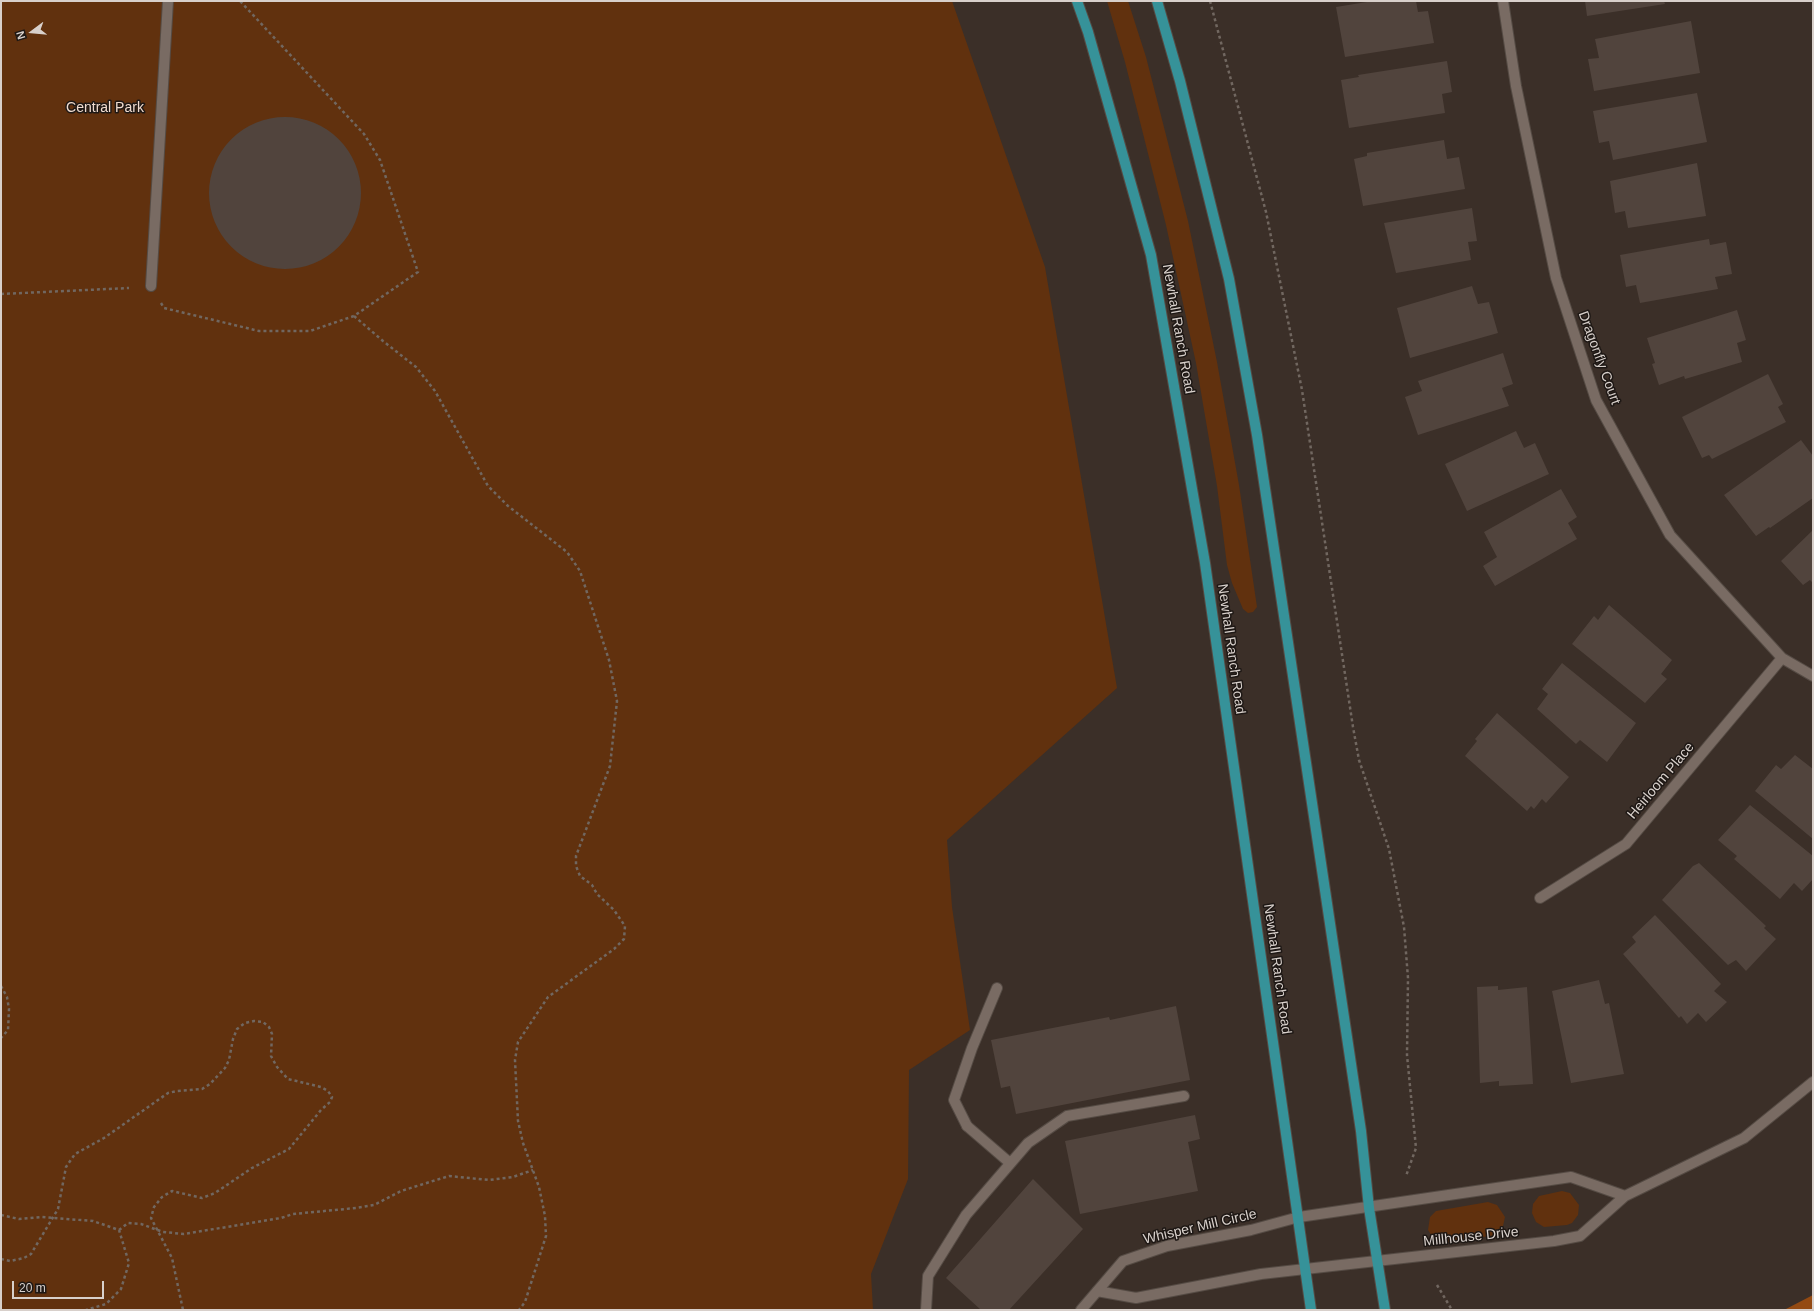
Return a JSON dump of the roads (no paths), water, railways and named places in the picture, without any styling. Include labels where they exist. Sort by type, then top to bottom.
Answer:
[{"type":"main road","name":"Newhall Ranch Road","points":[[1077,1],[1088,32],[1151,255],[1205,563],[1311,1310]]},
{"type":"main road","points":[[1158,1],[1180,81],[1229,279],[1257,435],[1361,1130],[1369,1208],[1385,1310]]},
{"type":"street","points":[[152,286],[168,1]]},
{"type":"street","name":"Dragonfly Court","points":[[1503,1],[1516,86],[1556,278],[1596,400],[1670,535],[1782,658],[1813,676]]},
{"type":"street","name":"Heirloom Place","points":[[1540,898],[1626,844],[1782,658]]},
{"type":"street","points":[[997,988],[972,1048],[954,1100],[967,1126],[1010,1163]]},
{"type":"street","name":"Millhouse Drive","points":[[1305,1268],[1515,1246],[1580,1236],[1625,1196],[1744,1138],[1813,1082]]},
{"type":"street","points":[[926,1310],[928,1276],[966,1215],[1028,1143],[1067,1116],[1184,1096]]},
{"type":"street","points":[[1298,1217],[1369,1208],[1570,1177],[1625,1196]]},
{"type":"street","name":"Whisper Mill Circle","points":[[1081,1310],[1123,1261],[1167,1246],[1250,1230],[1298,1217]]},
{"type":"street","points":[[1097,1291],[1136,1298],[1227,1279],[1305,1268]]},
{"type":"park label","name":"Central Park","points":[[105,108]]}]
